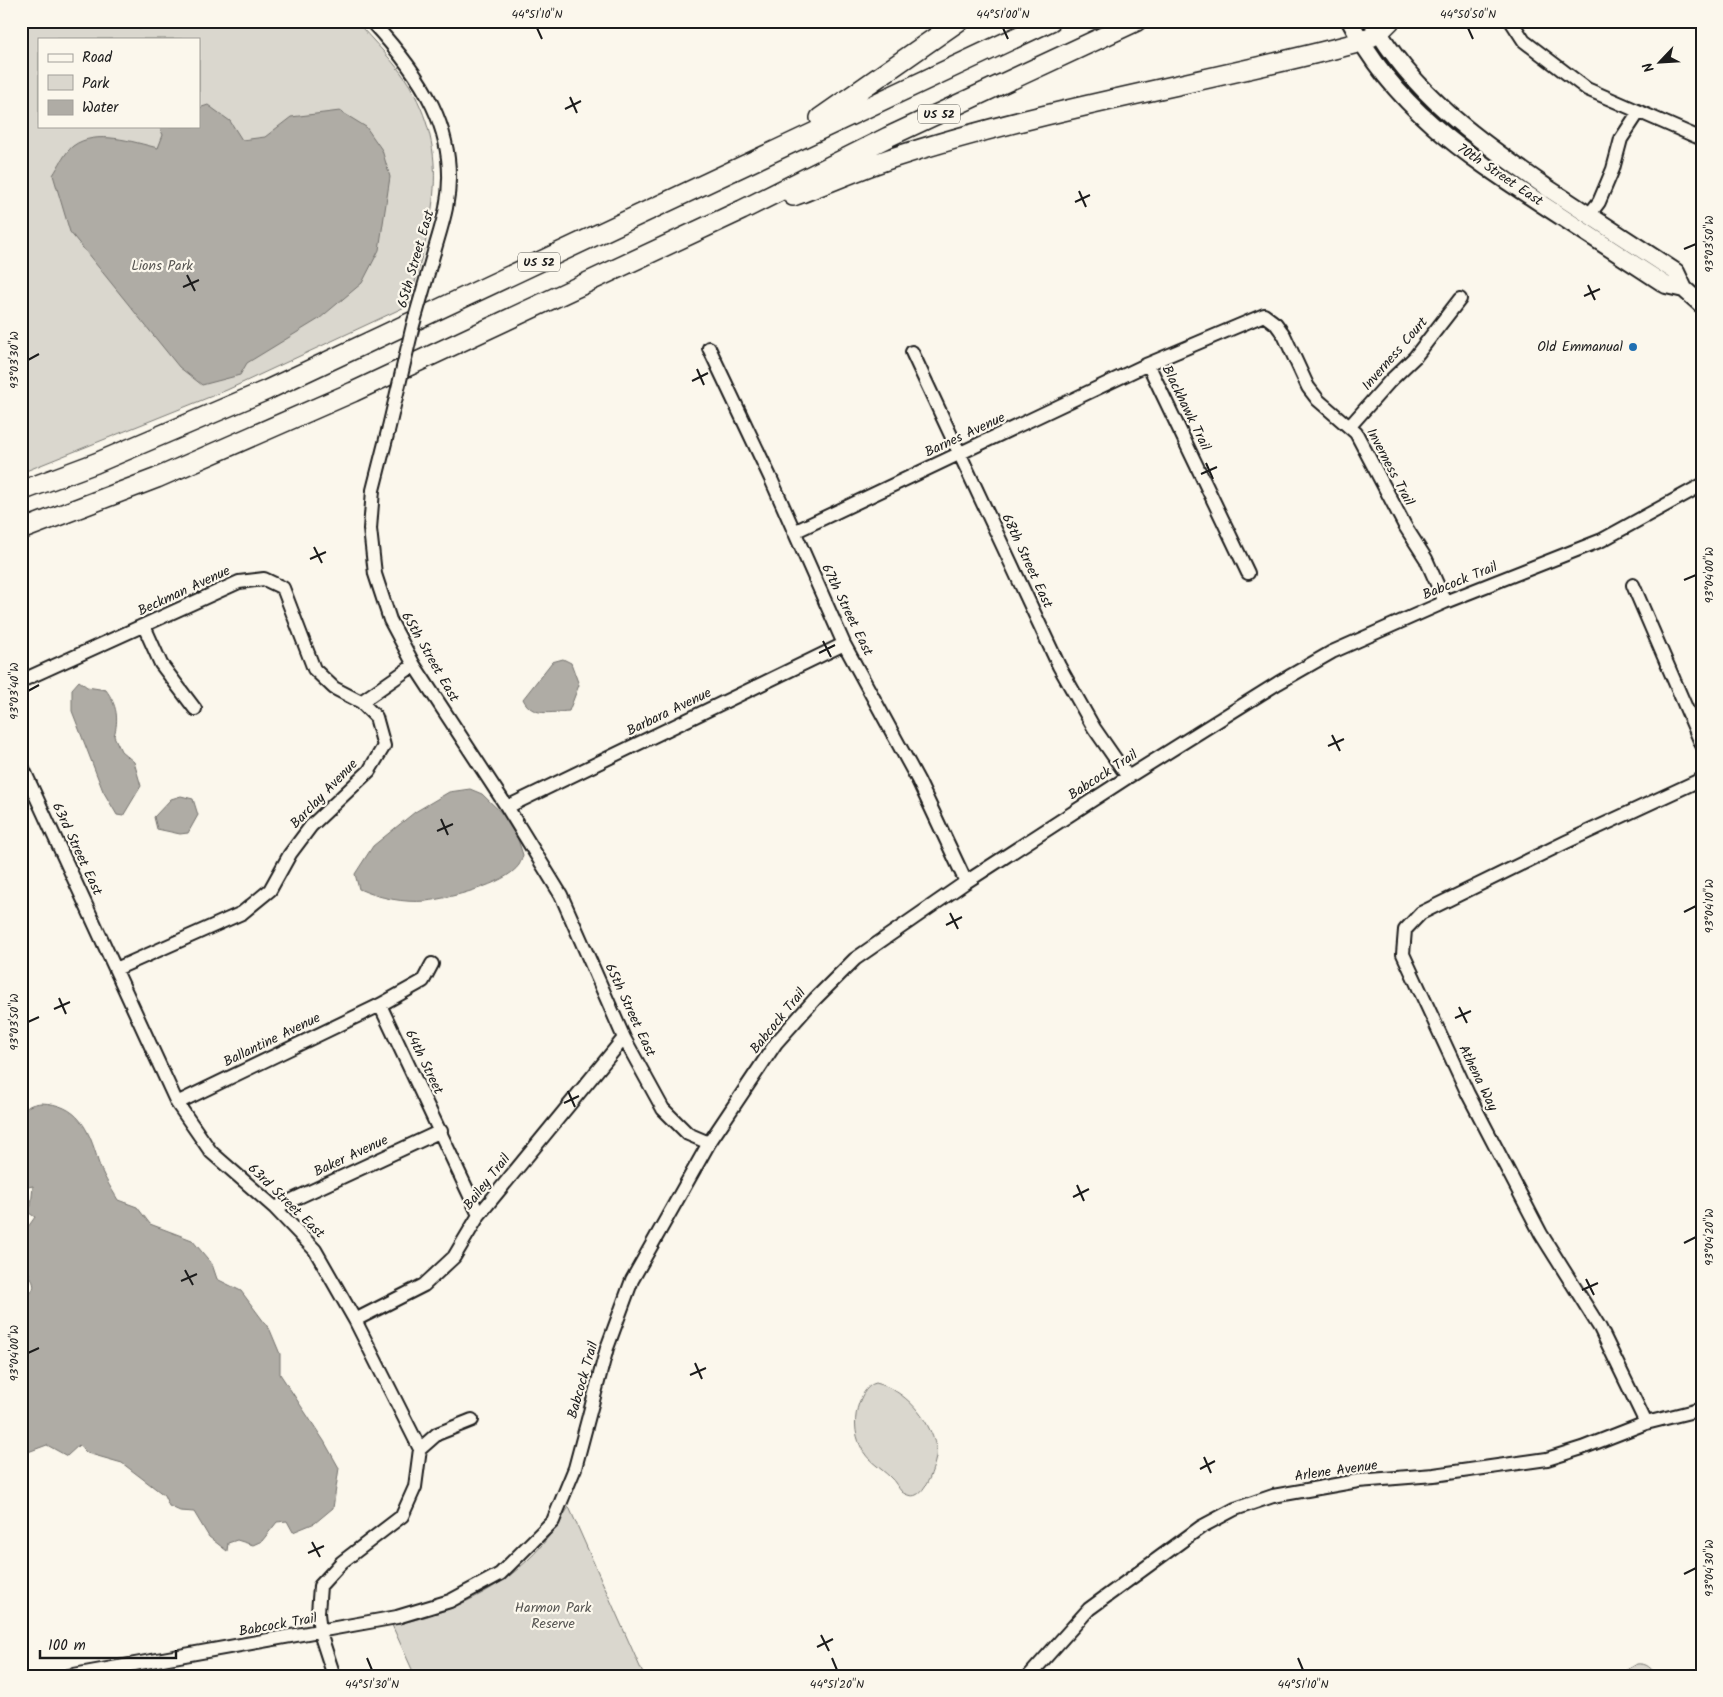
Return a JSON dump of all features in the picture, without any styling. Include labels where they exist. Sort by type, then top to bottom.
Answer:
[{"type":"highway","points":[[756,158],[851,98],[958,21]]},
{"type":"highway","name":"US 52","points":[[21,491],[105,459],[267,390],[756,158],[1051,21]]},
{"type":"highway","name":"US 52","points":[[21,530],[157,478],[255,436],[742,210],[888,137],[1137,21]]},
{"type":"highway","points":[[742,210],[764,208],[890,158],[956,139],[1093,104],[1238,72],[1360,42],[1380,25]]},
{"type":"main road","name":"70th Street East","points":[[1350,21],[1370,57],[1403,97],[1439,133],[1484,168],[1666,285],[1684,289]]},
{"type":"main road","name":"70th Street East","points":[[1380,25],[1412,78],[1448,115],[1485,145],[1676,272],[1684,289],[1702,305]]},
{"type":"street","name":"65th Street East","points":[[371,21],[399,52],[417,76],[439,119],[446,144],[449,179],[446,207],[413,326],[373,490],[370,529],[375,574],[390,620],[414,665],[507,807],[561,895],[624,1038],[663,1109],[688,1134],[709,1143]]},
{"type":"street","points":[[1511,21],[1524,41],[1587,89],[1638,113],[1702,139]]},
{"type":"street","points":[[1589,215],[1599,202],[1613,169],[1621,139],[1638,113]]},
{"type":"street","name":"Inverness Court","points":[[1350,426],[1390,381],[1415,358],[1460,299]]},
{"type":"street","name":"Inverness Trail","points":[[1148,364],[1264,314],[1276,324],[1284,335],[1308,387],[1318,400],[1350,426],[1364,446],[1382,486],[1426,558],[1446,602]]},
{"type":"street","name":"67th Street East","points":[[709,348],[844,644],[918,780],[966,882]]},
{"type":"street","name":"68th Street East","points":[[912,352],[1059,666],[1094,728],[1128,777]]},
{"type":"street","name":"Barnes Avenue","points":[[794,532],[1148,364]]},
{"type":"street","name":"Blackhawk Trail","points":[[1148,364],[1248,573]]},
{"type":"street","name":"Babcock Trail","points":[[68,1676],[397,1618],[450,1601],[500,1574],[553,1521],[575,1468],[607,1348],[632,1280],[709,1143],[776,1043],[815,998],[855,960],[966,882],[1128,777],[1278,683],[1332,652],[1446,602],[1602,540],[1702,485]]},
{"type":"street","name":"Beckman Avenue","points":[[21,681],[239,582],[264,578],[283,588],[314,669],[334,688],[361,702]]},
{"type":"street","points":[[1634,585],[1702,746]]},
{"type":"street","points":[[144,626],[161,664],[195,709]]},
{"type":"street","name":"Barbara Avenue","points":[[507,807],[844,644]]},
{"type":"street","points":[[361,702],[414,665]]},
{"type":"street","name":"Barclay Avenue","points":[[116,969],[242,913],[270,890],[290,854],[312,826],[369,771],[384,746],[376,717],[361,702]]},
{"type":"street","name":"63rd Street East","points":[[21,764],[178,1103],[211,1152],[275,1208],[315,1250],[355,1320],[420,1449]]},
{"type":"street","name":"Athena Way","points":[[1646,1423],[1600,1328],[1541,1234],[1468,1094],[1402,954],[1405,930],[1420,913],[1702,779]]},
{"type":"street","name":"Ballantine Avenue","points":[[178,1103],[380,1005],[422,981],[432,964]]},
{"type":"street","name":"64th Street","points":[[380,1005],[479,1215]]},
{"type":"street","name":"Bailey Trail","points":[[355,1320],[424,1285],[454,1257],[479,1215],[624,1038]]},
{"type":"street","name":"Baker Avenue","points":[[275,1208],[440,1131]]},
{"type":"street","name":"Arlene Avenue","points":[[1029,1676],[1089,1610],[1201,1527],[1235,1509],[1273,1496],[1358,1481],[1434,1475],[1547,1459],[1582,1448],[1646,1423],[1702,1408]]},
{"type":"street","points":[[334,1676],[320,1633],[318,1614],[320,1586],[342,1562],[402,1516],[415,1487],[420,1449],[437,1434],[472,1420]]},
{"type":"green space","name":"Lions Park","points":[[21,21],[135,21],[139,29],[152,21],[356,21],[392,61],[410,86],[423,114],[431,142],[434,169],[430,222],[409,305],[227,390],[21,473]]},
{"type":"green space","points":[[876,1383],[897,1392],[906,1399],[922,1416],[933,1436],[936,1447],[934,1466],[921,1492],[914,1496],[902,1492],[892,1479],[867,1456],[859,1442],[856,1425],[857,1408],[865,1391]]},
{"type":"green space","name":"Harmon Park Reserve","points":[[569,1507],[644,1676],[415,1676],[392,1625],[454,1607],[493,1587],[527,1561],[546,1540]]},
{"type":"green space","points":[[1637,1664],[1644,1664],[1657,1676],[1617,1676]]},
{"type":"water","points":[[208,105],[230,121],[242,140],[265,137],[291,117],[340,111],[366,127],[382,150],[390,177],[379,250],[362,283],[319,319],[247,363],[240,375],[202,385],[179,367],[70,232],[53,175],[67,152],[73,146],[92,138],[115,138],[158,148],[163,135],[160,128],[200,128],[200,108]]},
{"type":"water","points":[[563,659],[571,663],[579,685],[569,711],[549,713],[531,709],[523,699],[552,662]]},
{"type":"water","points":[[79,681],[87,687],[106,690],[113,701],[116,712],[114,736],[121,751],[134,762],[141,786],[123,816],[117,815],[103,791],[72,711],[72,689]]},
{"type":"water","points":[[470,789],[482,794],[513,824],[523,855],[519,865],[512,872],[502,879],[476,889],[426,901],[392,899],[359,889],[355,874],[373,846],[415,812],[449,792]]},
{"type":"water","points":[[181,796],[193,799],[198,815],[188,833],[180,834],[157,829],[154,817],[171,799]]},
{"type":"water","points":[[41,1103],[54,1104],[73,1113],[86,1129],[102,1171],[118,1200],[137,1207],[150,1224],[192,1240],[212,1264],[217,1279],[241,1291],[270,1330],[280,1354],[280,1374],[324,1441],[339,1468],[333,1508],[315,1523],[293,1532],[287,1521],[277,1522],[262,1541],[253,1545],[237,1540],[228,1543],[227,1551],[209,1537],[194,1512],[180,1511],[169,1506],[164,1495],[122,1463],[87,1453],[79,1445],[67,1456],[47,1445],[28,1452],[21,1457],[21,1305],[34,1287],[26,1266],[21,1265],[21,1254],[27,1248],[23,1234],[35,1217],[29,1213],[24,1215],[31,1206],[33,1186],[23,1188],[21,1162],[22,1127],[25,1110],[31,1105]]},
{"type":"place","name":"Old Emmanual","points":[[1633,347]]}]
